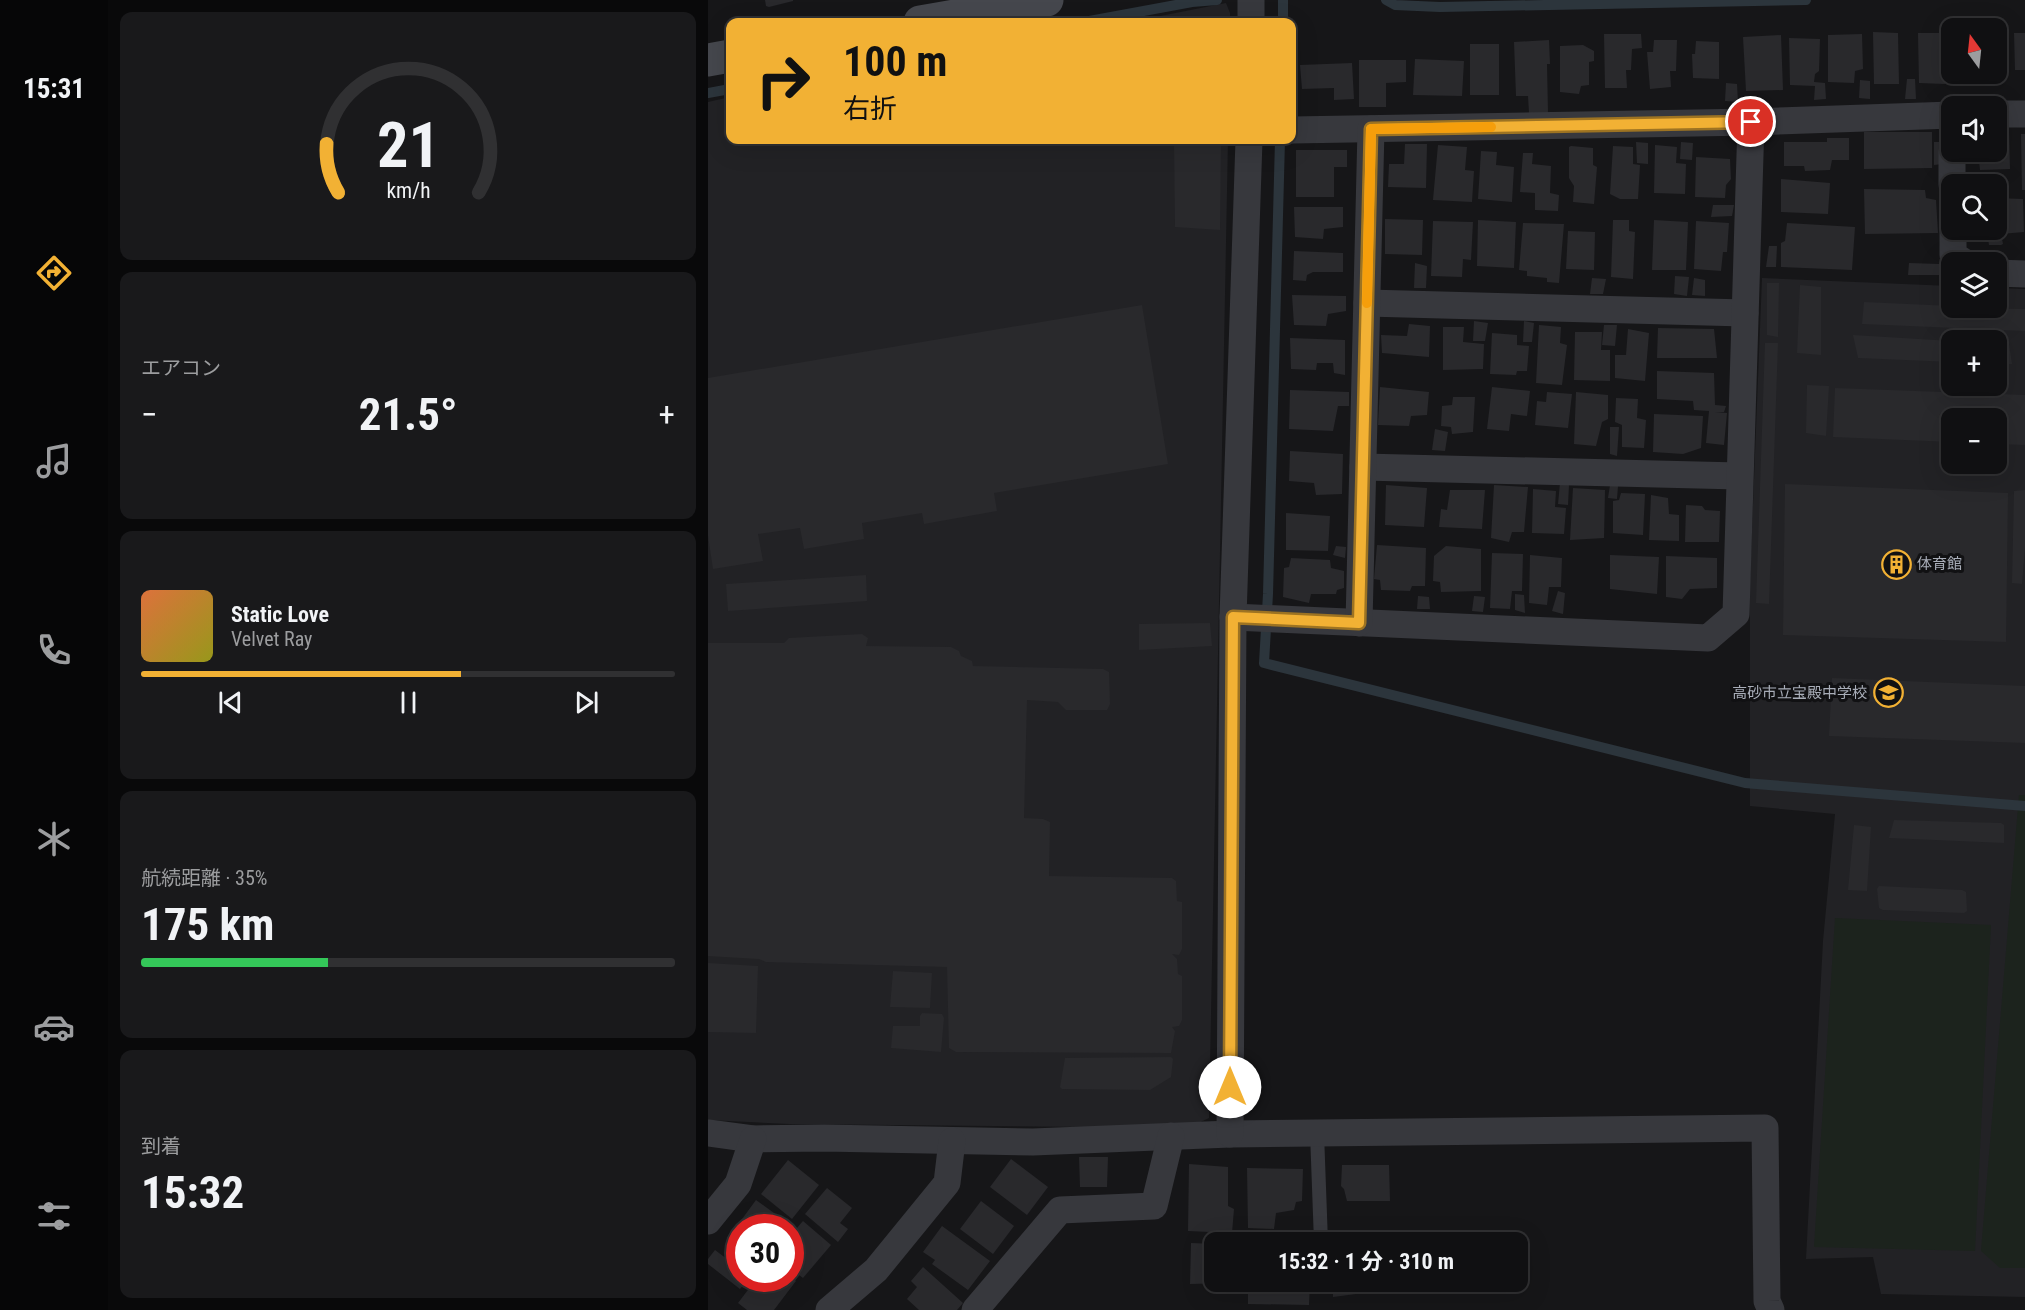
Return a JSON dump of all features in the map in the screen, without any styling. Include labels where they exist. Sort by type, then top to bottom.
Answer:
[{"type":"street","points":[[943,18],[1047,0]]},
{"type":"street","points":[[1251,0],[1251,18]]},
{"type":"street","points":[[708,60],[726,57]]},
{"type":"street","points":[[1296,130],[1751,122],[1941,114]]},
{"type":"street","points":[[2007,114],[2025,114]]},
{"type":"street","points":[[1233,617],[1708,638],[1736,614],[1751,122]]},
{"type":"street","points":[[1359,623],[1371,129]]},
{"type":"street","points":[[1230,1134],[1233,617],[1250,144]]},
{"type":"street","points":[[2007,273],[2025,274]]},
{"type":"street","points":[[1367,303],[1745,313]]},
{"type":"street","points":[[1362,467],[1739,476]]},
{"type":"street","points":[[708,1133],[753,1139],[1033,1142],[1230,1134],[1765,1128],[1767,1301],[1770,1310]]},
{"type":"street","points":[[975,1310],[1059,1210],[1154,1206],[1171,1136]]},
{"type":"street","points":[[708,1221],[738,1184],[753,1139]]},
{"type":"street","points":[[829,1310],[876,1270],[947,1183],[952,1141]]},
{"type":"lane","points":[[1317,1133],[1321,1232]]},
{"type":"shaded area","points":[[1226,3],[1230,13],[1230,18],[1150,18]]},
{"type":"shaded area","points":[[726,98],[726,144],[1228,144],[1209,1118],[1192,1126],[1178,1128],[789,1124],[708,1120],[708,102]]},
{"type":"shaded area","name":"高砂市立宝殿中学校","points":[[1762,278],[1941,286],[1941,318],[2007,318],[2007,288],[2025,289],[2025,1297],[1881,1294],[1873,1257],[1806,1259],[1823,941],[1835,814],[1750,806],[1750,580]]},
{"type":"shaded area","points":[[2019,795],[2025,795],[2025,1268],[2000,1268],[1981,1251]]},
{"type":"shaded area","points":[[1835,918],[1991,925],[1975,1251],[1814,1247]]},
{"type":"building","points":[[765,0],[793,1],[769,7],[766,6]]},
{"type":"building","points":[[1873,32],[1898,33],[1899,84],[1874,84]]},
{"type":"building","points":[[1918,33],[1941,33],[1941,84],[1919,83]]},
{"type":"building","points":[[2014,33],[2025,33],[2025,70],[2015,70]]},
{"type":"building","points":[[1604,34],[1641,34],[1642,48],[1632,49],[1631,70],[1626,70],[1627,88],[1605,88]]},
{"type":"building","points":[[1862,34],[1863,69],[1855,71],[1854,83],[1828,82],[1828,35]]},
{"type":"building","points":[[1781,35],[1783,90],[1746,91],[1743,37]]},
{"type":"building","points":[[1789,38],[1820,39],[1819,71],[1815,74],[1814,82],[1825,83],[1826,99],[1814,100],[1815,86],[1790,85]]},
{"type":"building","points":[[1549,40],[1548,113],[1529,113],[1528,96],[1516,96],[1514,42]]},
{"type":"building","points":[[1654,40],[1677,40],[1676,71],[1670,71],[1671,87],[1650,89],[1647,52],[1653,52]]},
{"type":"building","points":[[1696,41],[1719,42],[1719,79],[1693,78],[1692,54],[1695,54]]},
{"type":"building","points":[[1470,44],[1499,44],[1499,95],[1470,95]]},
{"type":"building","points":[[1583,45],[1594,51],[1594,61],[1589,62],[1589,85],[1581,86],[1579,94],[1560,92],[1560,46]]},
{"type":"building","points":[[1415,59],[1464,61],[1462,96],[1413,95]]},
{"type":"building","points":[[1359,60],[1406,60],[1406,82],[1386,83],[1386,107],[1359,107]]},
{"type":"building","points":[[1352,63],[1354,99],[1334,100],[1334,88],[1302,89],[1300,65]]},
{"type":"building","points":[[1907,79],[1915,79],[1916,99],[1905,99]]},
{"type":"building","points":[[1860,80],[1870,81],[1870,99],[1859,98]]},
{"type":"building","points":[[1726,83],[1737,84],[1738,102],[1725,101]]},
{"type":"building","points":[[1864,132],[1932,132],[1932,168],[1864,169]]},
{"type":"building","points":[[2007,132],[2009,132],[2010,169],[1980,170],[1979,162],[2007,162]]},
{"type":"building","points":[[2021,134],[2025,134],[2025,190],[2022,190]]},
{"type":"building","points":[[1827,138],[1849,138],[1849,160],[1832,160],[1830,170],[1805,171],[1804,166],[1784,166],[1784,142],[1827,142]]},
{"type":"building","points":[[1636,142],[1648,143],[1648,164],[1637,163]]},
{"type":"building","points":[[1681,142],[1693,143],[1692,160],[1680,159]]},
{"type":"building","points":[[1934,142],[1941,142],[1941,162],[1943,164],[1934,165]]},
{"type":"building","points":[[1174,144],[1221,144],[1220,230],[1175,227]]},
{"type":"building","points":[[1405,144],[1427,144],[1426,188],[1388,187],[1389,164],[1404,164]]},
{"type":"building","points":[[1438,145],[1467,147],[1465,170],[1474,171],[1472,202],[1433,200]]},
{"type":"building","points":[[1655,145],[1677,147],[1676,163],[1686,164],[1685,194],[1654,193]]},
{"type":"building","points":[[1613,146],[1633,147],[1633,164],[1640,165],[1638,199],[1620,199],[1610,194]]},
{"type":"building","points":[[1569,147],[1593,148],[1593,165],[1597,167],[1594,204],[1573,202],[1574,186],[1569,178]]},
{"type":"building","points":[[1296,150],[1347,150],[1347,167],[1334,167],[1334,197],[1296,197]]},
{"type":"building","points":[[1481,151],[1497,152],[1496,165],[1514,167],[1512,202],[1478,199]]},
{"type":"building","points":[[1523,153],[1533,153],[1532,164],[1551,166],[1550,193],[1559,195],[1558,211],[1535,210],[1535,193],[1520,192]]},
{"type":"building","points":[[1696,157],[1730,159],[1731,179],[1726,185],[1725,198],[1695,197]]},
{"type":"building","points":[[1781,179],[1830,183],[1828,214],[1781,212]]},
{"type":"building","points":[[1864,189],[1925,190],[1926,198],[1936,200],[1938,233],[1865,234]]},
{"type":"building","points":[[2007,198],[2023,199],[2024,232],[2007,233]]},
{"type":"building","points":[[1713,205],[1734,205],[1732,216],[1711,217]]},
{"type":"building","points":[[1294,207],[1343,207],[1343,227],[1324,229],[1323,239],[1295,237]]},
{"type":"building","points":[[1385,219],[1423,220],[1422,255],[1385,254]]},
{"type":"building","points":[[1478,220],[1516,222],[1514,268],[1477,266]]},
{"type":"building","points":[[1613,220],[1629,220],[1629,231],[1635,232],[1633,279],[1611,277]]},
{"type":"building","points":[[1654,220],[1688,222],[1686,270],[1652,270]]},
{"type":"building","points":[[1433,221],[1473,222],[1471,260],[1463,259],[1462,277],[1431,276]]},
{"type":"building","points":[[1696,221],[1729,223],[1727,252],[1723,252],[1721,271],[1694,269]]},
{"type":"building","points":[[1523,223],[1564,224],[1559,283],[1547,282],[1547,278],[1527,276],[1527,271],[1519,270]]},
{"type":"building","points":[[1787,223],[1855,227],[1852,270],[1781,267],[1781,243],[1785,241]]},
{"type":"building","points":[[1568,231],[1595,232],[1594,270],[1566,269]]},
{"type":"building","points":[[1988,240],[2002,240],[2001,245],[1989,245]]},
{"type":"building","points":[[1769,246],[1777,246],[1776,267],[1766,267]]},
{"type":"building","points":[[1294,251],[1343,253],[1343,272],[1313,272],[1307,275],[1306,281],[1293,280]]},
{"type":"building","points":[[1415,263],[1427,266],[1426,288],[1414,288]]},
{"type":"building","points":[[1909,263],[1939,264],[1939,275],[1908,275]]},
{"type":"building","points":[[1675,276],[1689,277],[1687,296],[1674,294]]},
{"type":"building","points":[[1592,278],[1606,279],[1603,294],[1590,294]]},
{"type":"building","points":[[1694,278],[1705,280],[1705,296],[1692,295]]},
{"type":"building","points":[[1767,283],[1779,283],[1778,337],[1767,335]]},
{"type":"building","points":[[1800,285],[1821,287],[1821,355],[1797,353]]},
{"type":"building","points":[[1292,295],[1346,296],[1346,311],[1328,314],[1326,326],[1294,325]]},
{"type":"building","points":[[1864,302],[1941,306],[1941,318],[2007,318],[2007,309],[2025,309],[2025,331],[1862,324]]},
{"type":"building","points":[[1142,305],[1168,464],[994,493],[997,511],[924,524],[922,513],[862,523],[864,539],[804,549],[800,528],[758,534],[763,561],[713,569],[708,536],[708,378]]},
{"type":"building","points":[[1474,321],[1488,323],[1485,341],[1473,341]]},
{"type":"building","points":[[1524,321],[1534,323],[1532,342],[1523,342]]},
{"type":"building","points":[[1409,324],[1430,326],[1429,357],[1382,353],[1381,335],[1407,336]]},
{"type":"building","points":[[1539,325],[1561,327],[1560,343],[1567,345],[1562,385],[1536,383]]},
{"type":"building","points":[[1604,325],[1617,325],[1615,346],[1602,345]]},
{"type":"building","points":[[1443,327],[1464,327],[1463,342],[1484,344],[1483,369],[1443,370]]},
{"type":"building","points":[[1658,328],[1714,329],[1717,358],[1657,358]]},
{"type":"building","points":[[1628,329],[1649,333],[1645,381],[1615,378],[1615,355],[1626,355]]},
{"type":"building","points":[[1575,332],[1602,332],[1601,350],[1610,350],[1610,381],[1574,380]]},
{"type":"building","points":[[1492,333],[1517,335],[1517,345],[1529,346],[1527,371],[1517,371],[1516,375],[1490,374]]},
{"type":"building","points":[[1853,335],[1941,340],[1941,362],[1858,358]]},
{"type":"building","points":[[1290,338],[1345,340],[1345,375],[1334,373],[1333,363],[1317,363],[1316,370],[1291,369]]},
{"type":"building","points":[[1765,343],[1778,343],[1769,604],[1756,603]]},
{"type":"building","points":[[2007,344],[2009,344],[2012,364],[2007,364]]},
{"type":"building","points":[[1657,371],[1714,373],[1715,405],[1726,406],[1724,412],[1715,412],[1727,413],[1724,445],[1706,443],[1709,411],[1694,410],[1693,401],[1657,399]]},
{"type":"building","points":[[1807,385],[1829,386],[1826,436],[1806,433]]},
{"type":"building","points":[[1380,387],[1429,392],[1427,415],[1411,416],[1409,426],[1378,425]]},
{"type":"building","points":[[1492,387],[1530,391],[1527,416],[1511,414],[1509,431],[1487,429]]},
{"type":"building","points":[[1835,388],[1941,392],[1941,396],[2025,395],[2025,445],[2007,444],[2007,408],[1941,408],[1941,442],[1833,437]]},
{"type":"building","points":[[1290,390],[1349,392],[1349,406],[1338,406],[1333,431],[1289,429]]},
{"type":"building","points":[[1547,392],[1572,394],[1568,428],[1535,425],[1537,401],[1546,402]]},
{"type":"building","points":[[1576,392],[1608,395],[1608,419],[1602,422],[1596,446],[1574,444]]},
{"type":"building","points":[[1453,397],[1475,397],[1473,432],[1452,434],[1451,427],[1441,426],[1442,406],[1452,405]]},
{"type":"building","points":[[1616,398],[1638,399],[1637,418],[1646,420],[1644,448],[1622,447],[1622,425],[1615,422]]},
{"type":"building","points":[[1654,414],[1703,416],[1701,448],[1683,454],[1653,452]]},
{"type":"building","points":[[1610,427],[1619,427],[1617,456],[1610,454]]},
{"type":"building","points":[[1435,429],[1448,432],[1445,451],[1432,450]]},
{"type":"building","points":[[1290,451],[1343,454],[1342,494],[1316,495],[1314,483],[1289,481]]},
{"type":"building","points":[[1560,483],[1569,485],[1568,505],[1558,504]]},
{"type":"building","name":"体育館","points":[[1785,484],[2008,493],[2006,642],[1783,635]]},
{"type":"building","points":[[1386,485],[1427,488],[1424,527],[1385,525]]},
{"type":"building","points":[[1494,485],[1528,487],[1524,532],[1512,532],[1509,542],[1491,538]]},
{"type":"building","points":[[1610,485],[1618,486],[1617,499],[1608,498]]},
{"type":"building","points":[[1573,488],[1605,490],[1604,538],[1570,540]]},
{"type":"building","points":[[1533,489],[1556,491],[1555,507],[1566,508],[1564,534],[1532,533]]},
{"type":"building","points":[[1450,490],[1485,490],[1482,529],[1439,527],[1441,509],[1447,510]]},
{"type":"building","points":[[2025,490],[2025,548],[2022,584],[2012,583],[2014,491]]},
{"type":"building","points":[[1621,493],[1645,494],[1643,535],[1613,533],[1613,501],[1619,500]]},
{"type":"building","points":[[1651,495],[1668,498],[1669,514],[1679,515],[1679,541],[1649,540]]},
{"type":"building","points":[[1686,505],[1720,511],[1719,542],[1685,542]]},
{"type":"building","points":[[1286,513],[1330,516],[1328,551],[1286,550]]},
{"type":"building","points":[[1377,545],[1426,548],[1425,586],[1412,586],[1410,591],[1381,590],[1380,580],[1374,579]]},
{"type":"building","points":[[1336,546],[1346,547],[1345,558],[1333,555]]},
{"type":"building","points":[[1446,546],[1481,549],[1481,591],[1441,592],[1440,582],[1433,581],[1434,556]]},
{"type":"building","points":[[1492,553],[1523,554],[1522,591],[1512,591],[1510,609],[1490,608]]},
{"type":"building","points":[[1530,555],[1562,558],[1561,587],[1549,587],[1547,605],[1529,603]]},
{"type":"building","points":[[1610,555],[1659,557],[1657,594],[1610,589]]},
{"type":"building","points":[[1666,556],[1717,558],[1717,588],[1690,589],[1682,599],[1666,597]]},
{"type":"building","points":[[1291,558],[1330,560],[1331,568],[1344,571],[1344,588],[1337,590],[1336,594],[1311,594],[1309,603],[1283,597],[1284,568],[1289,567]]},
{"type":"building","points":[[866,575],[867,601],[728,611],[726,584]]},
{"type":"building","points":[[1558,591],[1565,593],[1563,614],[1552,611]]},
{"type":"building","points":[[1515,594],[1524,595],[1525,613],[1515,610]]},
{"type":"building","points":[[1418,596],[1429,597],[1430,609],[1417,609]]},
{"type":"building","points":[[1474,596],[1485,597],[1483,612],[1472,611]]},
{"type":"building","points":[[1210,623],[1212,646],[1139,650],[1139,624]]},
{"type":"building","points":[[862,634],[868,638],[866,646],[951,647],[959,651],[961,656],[972,661],[973,666],[1103,669],[1109,672],[1110,704],[1107,710],[1066,710],[1058,702],[1027,700],[1024,818],[1043,819],[1050,822],[1049,876],[1172,878],[1176,881],[1177,901],[1182,902],[1182,949],[1179,955],[1172,954],[1177,959],[1178,974],[1182,976],[1182,1020],[1179,1026],[1172,1027],[1175,1031],[1171,1053],[956,1052],[949,1048],[947,967],[766,962],[759,959],[708,956],[708,643],[784,643],[789,638]]},
{"type":"building","points":[[1832,678],[2025,686],[2025,743],[1829,736]]},
{"type":"building","points":[[1894,820],[2001,823],[2004,825],[2004,843],[1889,838]]},
{"type":"building","points":[[1854,825],[1871,827],[1867,891],[1848,890]]},
{"type":"building","points":[[1879,886],[1962,890],[1966,892],[1967,911],[1964,913],[1883,910],[1879,908],[1877,889]]},
{"type":"building","points":[[708,963],[758,966],[756,1033],[708,1032]]},
{"type":"building","points":[[893,971],[932,973],[930,1008],[890,1007]]},
{"type":"building","points":[[922,1013],[942,1014],[944,1018],[941,1052],[891,1048],[893,1026],[920,1026]]},
{"type":"building","points":[[1171,1057],[1173,1059],[1171,1077],[1150,1090],[1062,1089],[1060,1087],[1065,1058]]},
{"type":"building","points":[[1079,1157],[1108,1157],[1107,1187],[1080,1187]]},
{"type":"building","points":[[1011,1159],[1048,1187],[1027,1215],[990,1187]]},
{"type":"building","points":[[788,1160],[819,1185],[796,1214],[786,1214],[761,1194]]},
{"type":"building","points":[[1189,1164],[1228,1167],[1228,1206],[1234,1209],[1232,1232],[1188,1231]]},
{"type":"building","points":[[1342,1165],[1389,1165],[1390,1201],[1347,1201],[1341,1186]]},
{"type":"building","points":[[1247,1168],[1303,1169],[1302,1201],[1296,1202],[1294,1210],[1276,1213],[1274,1229],[1248,1228]]},
{"type":"building","points":[[827,1188],[852,1208],[840,1223],[848,1229],[838,1242],[805,1214]]},
{"type":"building","points":[[756,1200],[775,1214],[746,1214]]},
{"type":"building","points":[[981,1201],[1014,1226],[993,1254],[960,1229]]},
{"type":"building","points":[[804,1222],[831,1245],[804,1277]]},
{"type":"building","points":[[942,1226],[990,1261],[968,1290],[932,1264],[935,1260],[923,1252]]},
{"type":"building","points":[[1191,1243],[1204,1244],[1204,1284],[1190,1284]]},
{"type":"building","points":[[715,1250],[726,1258],[726,1278],[708,1264],[708,1259]]},
{"type":"building","points":[[923,1267],[963,1303],[957,1310],[919,1310],[907,1299],[917,1287],[911,1281]]},
{"type":"building","points":[[746,1292],[788,1292],[774,1310],[747,1310],[738,1303]]},
{"type":"building","points":[[1248,1292],[1310,1292],[1309,1305],[1248,1304]]},
{"type":"building","points":[[1333,1292],[1371,1292],[1333,1297]]},
{"type":"waterway","points":[[1106,18],[1192,2],[1217,0]]},
{"type":"waterway","points":[[1283,0],[1283,18]]},
{"type":"waterway","points":[[1386,0],[1395,5],[1440,7],[1806,0]]},
{"type":"waterway","points":[[708,93],[726,90]]},
{"type":"waterway","points":[[1280,144],[1268,594],[1264,663],[1745,783],[2025,806]]},
{"type":"slow traffic","points":[[1367,303],[1371,129],[1491,127]]},
{"type":"place","name":"体育館","points":[[1896,564]]},
{"type":"place","name":"高砂市立宝殿中学校","points":[[1888,693]]},
{"type":"route","points":[[1230,1087],[1233,617],[1359,623],[1371,129],[1751,122]]}]
